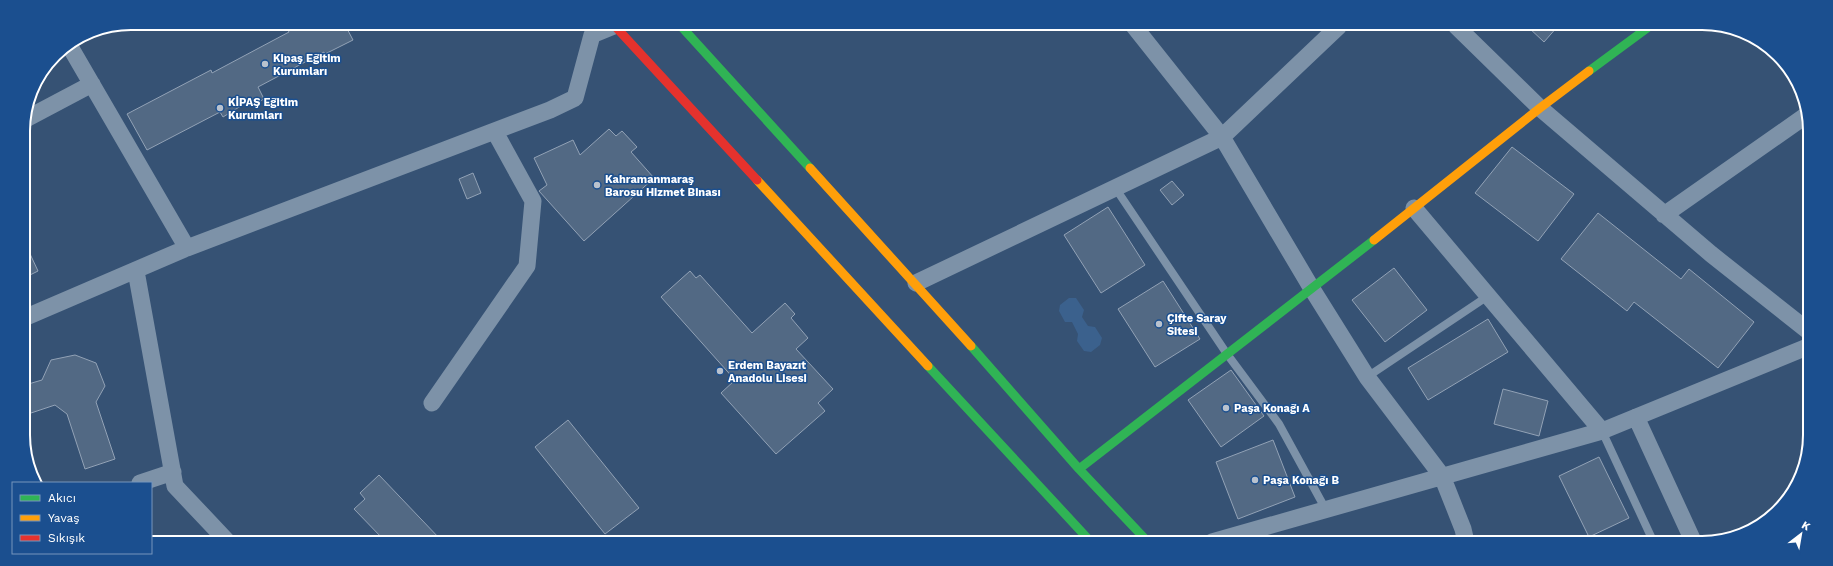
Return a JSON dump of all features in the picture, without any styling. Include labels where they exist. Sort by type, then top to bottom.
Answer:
[{"type":"main road","points":[[619,30],[1084,536]]},
{"type":"main road","points":[[684,30],[916,283],[1079,469],[1142,536]]},
{"type":"main road","points":[[1079,469],[1312,289],[1540,108],[1645,30]]},
{"type":"street","points":[[30,315],[187,248],[495,132],[550,110],[575,98],[592,35],[603,30]]},
{"type":"street","points":[[1137,30],[1222,137],[1312,289],[1367,377],[1442,476],[1465,536]]},
{"type":"street","points":[[916,283],[1116,189],[1222,137],[1335,30]]},
{"type":"street","points":[[1460,30],[1540,108],[1664,215],[1803,327]]},
{"type":"street","points":[[72,50],[187,248]]},
{"type":"street","points":[[31,116],[92,84]]},
{"type":"street","points":[[1664,215],[1802,118]]},
{"type":"street","points":[[432,403],[527,266],[533,201],[495,132]]},
{"type":"street","points":[[1414,208],[1602,431]]},
{"type":"street","points":[[136,271],[175,486],[222,536]]},
{"type":"street","points":[[1233,536],[1602,431],[1803,349]]},
{"type":"street","points":[[1636,417],[1691,536]]},
{"type":"street","points":[[143,482],[173,472]]},
{"type":"lane","points":[[1116,189],[1227,354],[1279,424],[1326,510]]},
{"type":"lane","points":[[1367,377],[1488,296]]},
{"type":"lane","points":[[1602,431],[1651,536]]},
{"type":"water","points":[[1069,298],[1076,298],[1084,310],[1082,317],[1088,326],[1095,327],[1102,338],[1100,345],[1091,352],[1084,351],[1077,341],[1078,334],[1072,322],[1065,322],[1059,311],[1060,305]]},
{"type":"building","points":[[288,30],[348,30],[353,40],[325,54],[324,52],[258,87],[264,99],[251,106],[249,101],[223,117],[220,112],[147,150],[127,114],[211,70],[212,73],[289,32]]},
{"type":"building","points":[[1531,30],[1554,30],[1544,42]]},
{"type":"building","name":"Kahramanmaraş Barosu Hizmet Binası","points":[[609,129],[616,136],[622,131],[637,147],[631,152],[654,178],[584,241],[539,191],[547,185],[534,158],[573,140],[580,155]]},
{"type":"building","points":[[1512,147],[1574,194],[1538,241],[1475,193]]},
{"type":"building","points":[[473,173],[481,193],[467,199],[459,179]]},
{"type":"building","points":[[1172,181],[1184,195],[1172,205],[1160,190]]},
{"type":"building","points":[[1108,207],[1145,265],[1101,293],[1064,235]]},
{"type":"building","points":[[1598,213],[1681,279],[1689,269],[1754,322],[1718,368],[1634,302],[1627,311],[1561,259]]},
{"type":"building","points":[[30,254],[38,271],[30,275]]},
{"type":"building","points":[[1394,268],[1427,310],[1385,342],[1352,300]]},
{"type":"building","name":"Erdem Bayazıt Anadolu Lisesi","points":[[690,271],[696,278],[700,275],[752,333],[785,303],[795,314],[791,318],[808,338],[796,349],[833,389],[818,403],[825,411],[776,454],[721,393],[735,380],[661,297]]},
{"type":"building","name":"Çifte Saray Sitesi","points":[[1163,281],[1200,339],[1155,367],[1118,309]]},
{"type":"building","points":[[1488,319],[1508,352],[1428,400],[1408,368]]},
{"type":"building","points":[[75,355],[96,363],[105,386],[96,402],[115,459],[85,469],[67,414],[55,405],[30,413],[30,384],[42,380],[51,360]]},
{"type":"building","name":"Paşa Konağı A","points":[[1231,370],[1264,416],[1221,447],[1188,400]]},
{"type":"building","points":[[1503,389],[1548,401],[1539,436],[1494,424]]},
{"type":"building","points":[[568,420],[639,508],[605,534],[535,447]]},
{"type":"building","name":"Paşa Konağı B","points":[[1273,440],[1295,497],[1238,519],[1216,462]]},
{"type":"building","points":[[1599,457],[1629,518],[1589,536],[1559,476]]},
{"type":"building","points":[[379,475],[437,536],[380,536],[354,509],[365,499],[360,493]]},
{"type":"traffic: fast","points":[[684,30],[810,168]]},
{"type":"traffic: fast","points":[[1589,71],[1645,30]]},
{"type":"traffic: fast","points":[[1079,469],[1374,240]]},
{"type":"traffic: fast","points":[[971,346],[1079,469],[1142,536]]},
{"type":"traffic: fast","points":[[928,366],[1085,536]]},
{"type":"traffic: slow","points":[[1374,240],[1589,71]]},
{"type":"traffic: slow","points":[[810,168],[971,346]]},
{"type":"traffic: slow","points":[[757,180],[928,366]]},
{"type":"traffic: jam","points":[[619,30],[757,180]]},
{"type":"place","name":"Kipaş Eğitim Kurumları","points":[[265,64]]},
{"type":"place","name":"KİPAŞ Eğitim Kurumları","points":[[220,108]]},
{"type":"place","name":"Kahramanmaraş Barosu Hizmet Binası","points":[[597,185]]},
{"type":"place","name":"Çifte Saray Sitesi","points":[[1159,324]]},
{"type":"place","name":"Erdem Bayazıt Anadolu Lisesi","points":[[720,371]]},
{"type":"place","name":"Paşa Konağı A","points":[[1226,408]]},
{"type":"place","name":"Paşa Konağı B","points":[[1255,480]]}]
